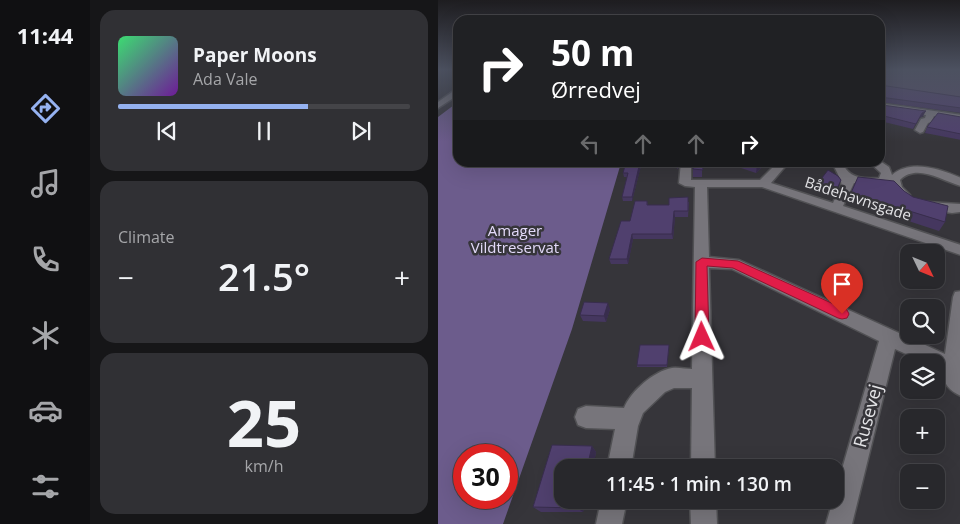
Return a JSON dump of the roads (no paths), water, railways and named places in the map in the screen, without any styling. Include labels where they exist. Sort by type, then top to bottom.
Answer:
[{"type":"street","points":[[438,106],[453,96]]},
{"type":"street","points":[[885,106],[960,118]]},
{"type":"street","points":[[920,130],[924,120],[928,120],[931,114]]},
{"type":"street","name":"Bådehavnsgade","points":[[686,167],[685,183],[763,184],[960,250]]},
{"type":"street","points":[[763,184],[779,167]]},
{"type":"street","points":[[839,167],[847,180],[878,182],[896,188],[915,202],[938,208],[960,208]]},
{"type":"street","points":[[882,167],[901,172],[915,170],[932,172],[960,184]]},
{"type":"street","points":[[878,182],[886,176],[885,169]]},
{"type":"street","points":[[896,188],[894,178],[901,172]]},
{"type":"street","points":[[836,209],[847,180]]},
{"type":"street","points":[[701,184],[703,459]]},
{"type":"street","points":[[702,262],[734,264],[953,367]]},
{"type":"street","points":[[960,297],[952,378],[960,386]]},
{"type":"street","name":"Rusevej","points":[[839,524],[889,337]]},
{"type":"street","points":[[621,459],[630,419],[635,406],[658,385],[672,378],[702,379]]},
{"type":"street","points":[[586,417],[630,419]]},
{"type":"street","points":[[609,524],[612,509]]},
{"type":"park label","name":"Amager Vildtreservat","points":[[515,240]]}]
